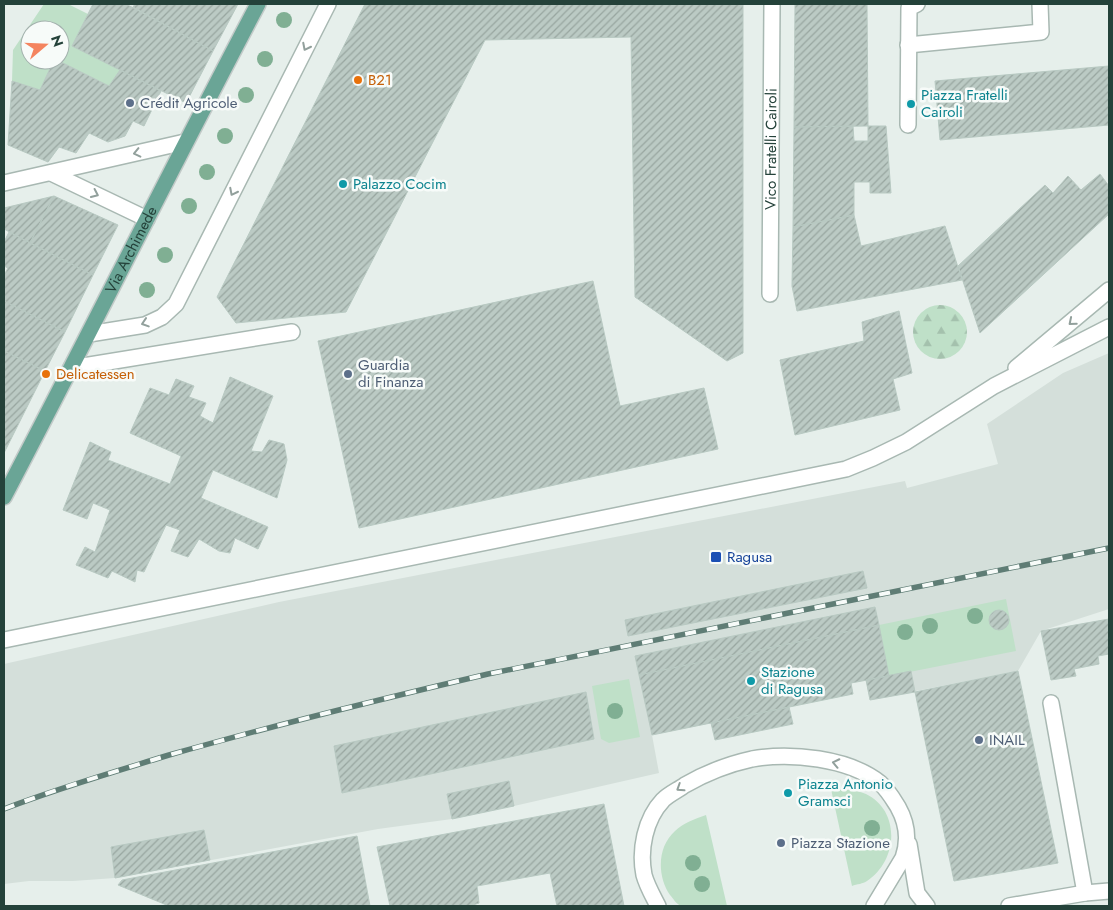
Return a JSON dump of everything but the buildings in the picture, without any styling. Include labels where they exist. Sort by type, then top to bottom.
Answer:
[{"type":"main road","name":"Via Archimede","points":[[4,496],[89,334],[185,142],[258,4]]},
{"type":"street","points":[[89,334],[145,325],[162,317],[176,304],[328,4]]},
{"type":"street","name":"Vico Fratelli Cairoli","points":[[770,294],[772,4]]},
{"type":"street","points":[[908,125],[909,8],[917,4]]},
{"type":"street","points":[[908,45],[1041,32],[1040,4]]},
{"type":"street","points":[[4,183],[51,174],[185,142]]},
{"type":"street","points":[[51,174],[147,219]]},
{"type":"street","points":[[994,386],[1109,290]]},
{"type":"street","points":[[4,640],[846,469],[906,442],[994,386],[1109,327]]},
{"type":"street","points":[[71,368],[292,332]]},
{"type":"street","points":[[1052,703],[1085,893]]},
{"type":"street","points":[[658,906],[644,876],[642,861],[647,828],[654,812],[663,800],[698,777],[727,766],[764,757],[794,757],[842,764],[858,770],[880,783],[892,796],[902,814],[917,893],[927,906]]},
{"type":"street","points":[[874,906],[903,858],[906,850],[907,834]]},
{"type":"street","points":[[1009,906],[1085,893],[1109,891]]},
{"type":"shaded area","points":[[1109,353],[1109,609],[1041,631],[1018,671],[870,700],[866,680],[851,683],[853,694],[652,735],[659,773],[514,806],[452,819],[378,829],[115,878],[73,881],[29,881],[4,884],[4,664],[279,602],[905,481],[907,488],[998,464],[987,424],[1063,373]]},
{"type":"green space","points":[[44,4],[68,4],[88,14],[72,46],[120,70],[109,86],[70,66],[70,20],[33,20]]},
{"type":"green space","points":[[20,40],[20,70],[49,70],[40,90],[12,81],[13,50]]},
{"type":"green space","points":[[935,305],[945,305],[955,309],[963,317],[967,332],[963,347],[955,355],[945,359],[935,359],[925,355],[917,347],[913,337],[913,327],[917,317],[925,309]]},
{"type":"green space","points":[[1006,599],[1016,651],[889,676],[879,625]]},
{"type":"green space","points":[[629,679],[640,737],[609,743],[601,739],[592,686]]},
{"type":"green space","points":[[831,789],[853,790],[866,794],[877,802],[885,812],[890,824],[890,849],[885,861],[877,872],[864,883],[852,886]]},
{"type":"green space","points":[[706,815],[727,906],[684,907],[676,902],[666,887],[661,871],[662,853],[669,838],[678,828]]},
{"type":"railway","points":[[4,809],[65,787],[169,755],[448,683],[1109,548]]},
{"type":"place","name":"B21","points":[[358,80]]},
{"type":"place","name":"Crédit Agricole","points":[[130,103]]},
{"type":"place","name":"Piazza Fratelli Cairoli","points":[[911,104]]},
{"type":"place","name":"Palazzo Cocim","points":[[343,184]]},
{"type":"place","name":"Delicatessen","points":[[46,374]]},
{"type":"place","name":"Guardia di Finanza","points":[[348,374]]},
{"type":"place","name":"Ragusa","points":[[716,557]]},
{"type":"place","name":"Stazione di Ragusa","points":[[751,681]]},
{"type":"place","name":"INAIL","points":[[979,740]]},
{"type":"place","name":"Piazza Antonio Gramsci","points":[[788,793]]},
{"type":"place","name":"Piazza Stazione","points":[[781,843]]}]
